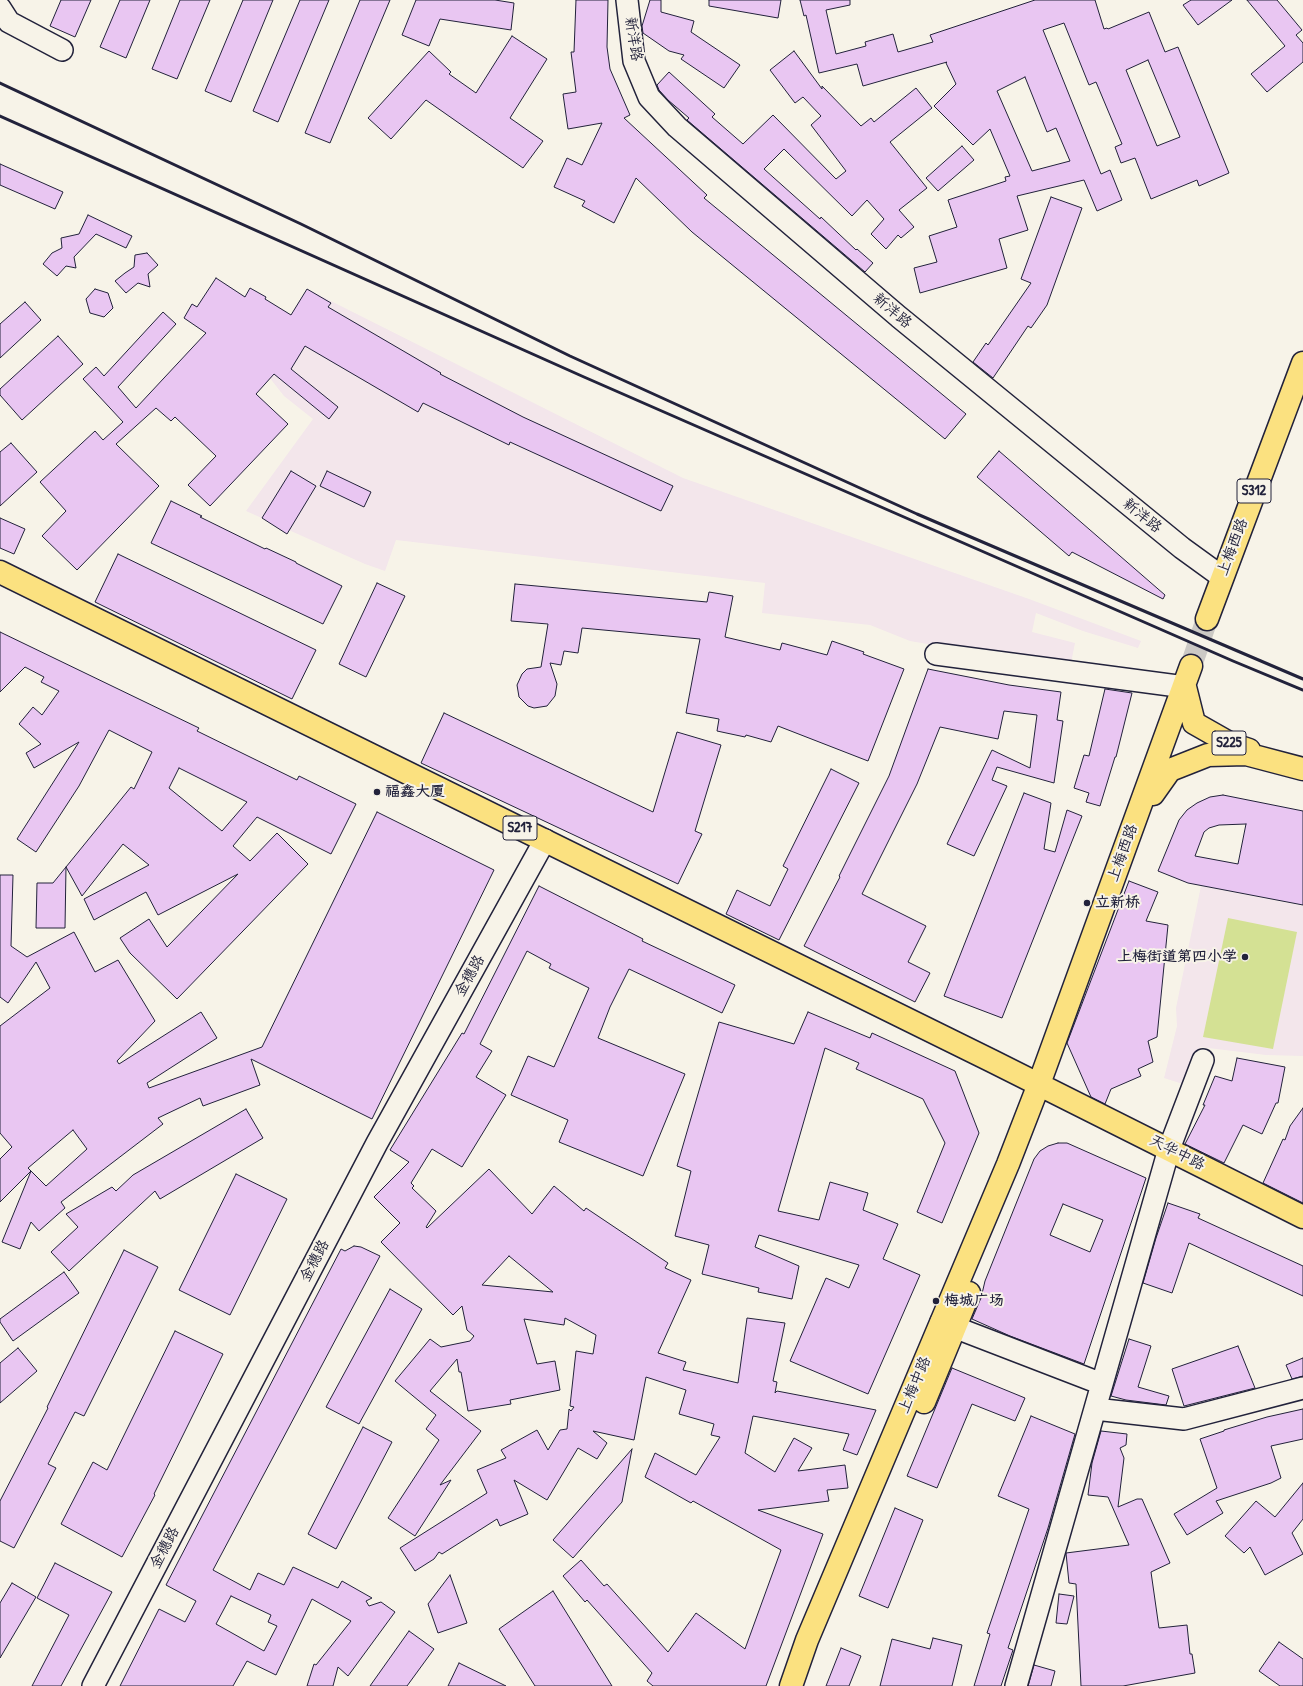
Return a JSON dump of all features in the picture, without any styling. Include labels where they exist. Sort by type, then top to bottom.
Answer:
[{"type":"main road","name":"上梅西路","points":[[1207,619],[1303,363]]},
{"type":"main road","name":"S217","points":[[0,572],[1044,1087]]},
{"type":"main road","name":"上梅西路","points":[[1044,1087],[1136,818],[1185,687],[1191,666]]},
{"type":"main road","name":"S225","points":[[1185,687],[1194,723],[1231,744],[1303,765]]},
{"type":"main road","points":[[1136,818],[1170,770],[1208,755],[1246,754],[1303,769]]},
{"type":"main road","name":"天华中路","points":[[1044,1087],[1303,1217]]},
{"type":"main road","name":"上梅中路","points":[[791,1686],[814,1643],[948,1325],[1008,1164],[1044,1087]]},
{"type":"main road","name":"上梅中路","points":[[806,1686],[814,1643]]},
{"type":"street","name":"新洋路","points":[[627,0],[634,61],[649,97],[677,127],[899,317],[1182,548],[1222,577]]},
{"type":"street","points":[[0,8],[9,22],[62,50]]},
{"type":"street","points":[[936,654],[1185,687]]},
{"type":"street","name":"金穗路","points":[[93,1686],[377,1143],[545,840]]},
{"type":"street","points":[[1016,1686],[1170,1149],[1203,1060]]},
{"type":"street","points":[[948,1325],[1102,1384]]},
{"type":"street","points":[[1095,1409],[1184,1419],[1303,1388]]},
{"type":"shaded area","points":[[307,289],[683,478],[1029,599],[1141,641],[1138,648],[1083,631],[1036,613],[1032,632],[1075,643],[1071,663],[991,655],[910,641],[870,625],[762,613],[765,583],[396,540],[385,571],[365,564],[246,511],[313,419],[284,396],[262,368]]},
{"type":"shaded area","name":"上梅街道第四小学","points":[[1201,886],[1303,906],[1303,1056],[1266,1055],[1200,1047],[1186,1085],[1164,1078],[1177,1026],[1176,1008]]},
{"type":"green space","points":[[1228,918],[1297,932],[1273,1049],[1203,1037]]},
{"type":"building","points":[[61,0],[91,0],[75,37],[50,26]]},
{"type":"building","points":[[120,0],[150,0],[126,58],[100,47]]},
{"type":"building","points":[[180,0],[210,0],[177,79],[152,69]]},
{"type":"building","points":[[243,0],[273,0],[231,102],[205,91]]},
{"type":"building","points":[[300,0],[329,0],[278,122],[253,111]]},
{"type":"building","points":[[360,0],[390,0],[330,143],[305,133]]},
{"type":"building","points":[[416,0],[495,0],[514,3],[511,30],[440,19],[429,46],[402,35]]},
{"type":"building","points":[[576,0],[608,0],[607,47],[610,69],[630,115],[624,118],[707,195],[704,198],[966,414],[945,439],[692,232],[636,178],[614,223],[582,206],[585,201],[554,187],[567,158],[582,165],[602,123],[568,129],[563,94],[576,92],[571,52],[574,52]]},
{"type":"building","points":[[650,0],[661,0],[661,12],[694,21],[691,32],[740,65],[724,88],[681,59],[684,55],[669,51],[643,33],[642,26]]},
{"type":"building","points":[[709,0],[781,0],[778,18],[709,6]]},
{"type":"building","points":[[800,0],[850,0],[850,5],[826,10],[836,54],[866,46],[865,42],[893,34],[898,52],[933,42],[930,35],[1035,0],[1095,0],[1104,29],[1108,29],[1149,12],[1165,52],[1178,47],[1229,173],[1199,186],[1197,180],[1151,199],[1135,158],[1121,163],[1115,147],[1122,144],[1096,82],[1089,85],[1064,23],[1043,30],[1101,174],[1110,170],[1122,200],[1097,211],[1084,180],[1017,196],[1028,230],[999,239],[1007,268],[920,293],[914,268],[937,262],[929,236],[957,227],[948,200],[1006,181],[1005,177],[1010,176],[990,129],[973,145],[934,106],[956,84],[946,63],[947,62],[863,86],[857,64],[819,73],[806,15],[804,16]],"holes":[[[1148,60],[1180,137],[1157,146],[1126,70]],[[1025,77],[1047,132],[1056,128],[1070,161],[1032,171],[997,91]]]},
{"type":"building","points":[[1191,0],[1232,0],[1198,25],[1183,5]]},
{"type":"building","points":[[1247,0],[1277,0],[1302,30],[1296,35],[1303,43],[1303,62],[1267,92],[1251,74],[1285,46]]},
{"type":"building","points":[[512,36],[547,59],[510,118],[543,141],[523,168],[426,100],[391,139],[368,118],[429,51],[451,72],[449,74],[476,93]]},
{"type":"building","points":[[794,51],[822,89],[822,86],[861,126],[871,118],[874,122],[916,88],[932,108],[890,142],[927,188],[899,210],[914,227],[901,238],[898,235],[886,249],[871,234],[884,219],[867,200],[852,216],[784,149],[764,169],[820,219],[821,217],[856,250],[857,249],[873,263],[865,272],[687,120],[689,118],[668,100],[659,90],[657,85],[669,72],[715,114],[712,117],[743,144],[773,115],[836,179],[846,171],[811,125],[821,116],[803,97],[795,103],[770,70]]},
{"type":"building","points":[[962,146],[974,160],[938,191],[926,178]]},
{"type":"building","points":[[0,164],[63,192],[55,209],[0,185]]},
{"type":"building","points":[[1051,197],[1082,208],[1047,305],[1031,328],[1028,326],[993,378],[973,362],[986,343],[988,345],[1031,283],[1021,279]]},
{"type":"building","points":[[88,215],[132,236],[126,248],[96,234],[74,257],[76,268],[66,266],[57,276],[43,264],[52,253],[62,248],[61,238],[79,234]]},
{"type":"building","points":[[147,253],[158,265],[148,274],[150,287],[138,283],[126,293],[115,281],[134,267],[135,255]]},
{"type":"building","points":[[216,278],[245,297],[250,288],[266,297],[265,299],[291,315],[307,289],[331,303],[328,307],[441,373],[440,374],[523,417],[673,486],[661,511],[510,442],[509,445],[423,403],[418,412],[305,346],[291,369],[338,407],[329,419],[274,374],[256,394],[288,424],[210,506],[188,485],[216,456],[175,417],[171,421],[156,408],[116,444],[159,486],[77,570],[42,536],[66,511],[40,482],[95,431],[103,440],[123,422],[83,379],[96,367],[104,376],[163,312],[176,324],[118,387],[136,408],[206,333],[184,318],[192,304],[197,307]]},
{"type":"building","points":[[95,289],[108,293],[113,308],[104,317],[90,313],[86,299]]},
{"type":"building","points":[[25,302],[41,320],[0,358],[0,324]]},
{"type":"building","points":[[58,336],[83,364],[22,420],[0,395],[0,389]]},
{"type":"building","points":[[11,443],[37,472],[0,506],[0,452]]},
{"type":"building","points":[[999,451],[1165,595],[1163,599],[1072,552],[1069,556],[977,477]]},
{"type":"building","points":[[291,471],[316,486],[287,534],[262,518]]},
{"type":"building","points":[[327,471],[371,492],[364,507],[320,486]]},
{"type":"building","points":[[171,501],[202,516],[200,517],[265,549],[266,548],[296,562],[342,586],[323,624],[151,543]]},
{"type":"building","points":[[0,518],[25,529],[14,554],[0,548]]},
{"type":"building","points":[[118,554],[316,650],[292,699],[95,602]]},
{"type":"building","points":[[377,583],[405,596],[366,677],[339,664]]},
{"type":"building","points":[[515,584],[707,602],[709,592],[733,596],[725,637],[780,650],[782,643],[827,655],[832,641],[864,652],[863,654],[904,669],[868,761],[778,726],[771,742],[746,735],[745,737],[717,731],[719,719],[686,713],[700,639],[582,628],[578,653],[564,651],[561,665],[550,663],[557,684],[555,696],[547,706],[534,708],[528,706],[519,697],[517,685],[522,674],[527,669],[541,667],[548,624],[511,621]]},
{"type":"building","points":[[0,632],[199,728],[197,731],[297,780],[299,776],[356,804],[331,854],[257,817],[233,846],[250,861],[277,833],[308,864],[177,999],[130,953],[120,938],[149,919],[167,947],[238,874],[158,915],[146,892],[94,920],[84,899],[149,865],[123,844],[82,896],[66,867],[131,787],[134,789],[152,752],[109,730],[79,786],[36,852],[17,839],[79,742],[34,768],[26,753],[41,744],[19,724],[33,707],[42,715],[59,691],[41,682],[44,677],[25,667],[0,692]],"holes":[[[179,768],[247,802],[222,831],[169,788]]]},
{"type":"building","points":[[928,669],[1009,685],[1061,692],[1057,720],[1063,721],[1054,783],[997,767],[992,780],[1007,786],[974,856],[947,844],[992,750],[1030,768],[1037,715],[1004,711],[998,739],[940,727],[917,784],[862,894],[926,926],[908,962],[930,973],[915,1002],[804,946],[840,877],[839,876],[889,776]]},
{"type":"building","points":[[1105,689],[1132,693],[1116,757],[1100,806],[1086,802],[1089,793],[1074,788],[1084,755],[1089,756]]},
{"type":"building","points":[[444,713],[653,812],[677,732],[721,745],[695,831],[702,834],[678,884],[421,763]]},
{"type":"building","points":[[831,769],[859,783],[779,940],[726,914],[737,890],[770,906],[788,869],[783,866]]},
{"type":"building","points":[[1024,793],[1051,803],[1044,849],[1055,852],[1067,810],[1082,816],[1002,1018],[944,996]]},
{"type":"building","points":[[1223,795],[1303,811],[1303,905],[1188,883],[1158,871],[1179,820],[1187,810],[1210,797]],"holes":[[[1246,824],[1238,864],[1195,856],[1204,832],[1209,828],[1219,825]]]},
{"type":"building","points":[[377,812],[494,870],[372,1119],[251,1059],[260,1085],[203,1106],[200,1098],[158,1118],[163,1124],[61,1202],[65,1208],[39,1231],[31,1222],[20,1249],[2,1242],[31,1171],[0,1202],[0,1159],[12,1147],[0,1133],[0,1026],[50,988],[36,962],[8,1003],[0,997],[0,875],[13,875],[11,946],[27,957],[74,932],[95,972],[118,960],[155,1021],[117,1061],[119,1064],[201,1012],[217,1038],[147,1083],[149,1088],[262,1047]],"holes":[[[73,1130],[87,1149],[46,1186],[28,1168]]]},
{"type":"building","points":[[66,867],[65,928],[36,928],[37,883],[53,883]]},
{"type":"building","points":[[1129,881],[1158,892],[1146,921],[1168,925],[1157,1037],[1148,1041],[1153,1062],[1138,1069],[1141,1076],[1111,1089],[1105,1104],[1091,1097],[1067,1043]]},
{"type":"building","points":[[539,886],[643,939],[642,941],[735,985],[722,1013],[629,969],[610,1007],[598,1038],[685,1074],[643,1176],[559,1142],[568,1120],[511,1095],[528,1056],[554,1067],[589,988],[549,968],[551,964],[527,951],[480,1044],[492,1051],[476,1077],[506,1095],[462,1167],[432,1149],[411,1183],[414,1186],[412,1188],[436,1211],[426,1227],[427,1228],[489,1169],[532,1214],[554,1186],[584,1211],[586,1208],[668,1263],[665,1268],[691,1280],[658,1353],[686,1362],[683,1370],[738,1383],[747,1318],[785,1323],[773,1381],[777,1382],[775,1393],[777,1391],[876,1410],[857,1455],[843,1450],[849,1434],[753,1416],[745,1453],[775,1472],[794,1438],[812,1448],[798,1471],[845,1465],[848,1488],[827,1490],[829,1501],[758,1510],[823,1534],[766,1686],[653,1686],[647,1681],[652,1673],[587,1600],[585,1602],[563,1576],[581,1560],[604,1586],[607,1584],[668,1652],[696,1613],[745,1649],[781,1550],[693,1501],[691,1503],[645,1477],[655,1453],[696,1475],[720,1437],[711,1435],[714,1424],[679,1414],[686,1390],[646,1377],[634,1440],[593,1431],[607,1443],[597,1459],[578,1448],[547,1500],[514,1480],[528,1514],[500,1526],[497,1519],[442,1554],[439,1552],[434,1559],[415,1571],[400,1548],[487,1493],[477,1470],[506,1458],[501,1450],[537,1430],[548,1450],[560,1430],[567,1429],[569,1409],[571,1411],[574,1407],[570,1406],[576,1351],[593,1354],[596,1335],[565,1318],[564,1325],[524,1319],[537,1364],[555,1361],[560,1390],[510,1400],[511,1404],[468,1411],[461,1372],[459,1372],[457,1359],[430,1391],[481,1431],[440,1485],[451,1480],[415,1536],[388,1518],[439,1440],[426,1429],[436,1415],[395,1381],[430,1339],[441,1347],[470,1341],[474,1336],[467,1330],[462,1306],[453,1315],[381,1242],[400,1223],[374,1197],[409,1162],[390,1150],[462,1033],[464,1034]],"holes":[[[509,1256],[553,1292],[482,1285]]]},
{"type":"building","points":[[808,1012],[870,1038],[872,1033],[955,1071],[979,1133],[942,1223],[917,1212],[945,1143],[923,1099],[856,1069],[859,1063],[825,1048],[778,1211],[819,1220],[830,1182],[868,1193],[863,1210],[898,1224],[883,1259],[920,1275],[868,1394],[790,1361],[826,1278],[849,1288],[859,1265],[759,1235],[755,1247],[799,1266],[792,1299],[758,1292],[759,1288],[702,1274],[709,1245],[675,1236],[691,1171],[677,1166],[719,1022],[794,1044]]},
{"type":"building","points":[[1237,1058],[1285,1067],[1278,1103],[1276,1103],[1262,1134],[1243,1125],[1224,1163],[1185,1144],[1205,1105],[1203,1105],[1215,1076],[1232,1081]]},
{"type":"building","points":[[1303,1108],[1303,1203],[1263,1183],[1283,1139],[1285,1140],[1290,1126]]},
{"type":"building","points":[[246,1109],[263,1138],[160,1199],[155,1191],[69,1271],[51,1252],[78,1227],[66,1214],[112,1187],[116,1191],[133,1175]]},
{"type":"building","points":[[1058,1143],[1067,1143],[1146,1178],[1084,1364],[1010,1336],[972,1319],[981,1298],[985,1281],[1034,1159],[1040,1151],[1048,1146]],"holes":[[[1063,1204],[1103,1220],[1090,1252],[1050,1235]]]},
{"type":"building","points":[[236,1174],[287,1199],[230,1315],[179,1290]]},
{"type":"building","points":[[1168,1203],[1200,1214],[1198,1218],[1303,1266],[1303,1296],[1189,1243],[1172,1293],[1143,1283]]},
{"type":"building","points":[[354,1246],[361,1247],[380,1256],[213,1570],[250,1590],[258,1573],[284,1585],[293,1567],[338,1588],[342,1581],[372,1598],[366,1601],[369,1606],[381,1602],[395,1612],[348,1676],[338,1667],[333,1686],[307,1686],[314,1664],[316,1665],[351,1621],[312,1599],[276,1675],[247,1661],[233,1686],[120,1686],[159,1609],[185,1622],[196,1601],[166,1585],[341,1249],[345,1251]],"holes":[[[231,1596],[271,1615],[268,1622],[277,1626],[264,1651],[216,1624]]]},
{"type":"building","points":[[124,1250],[158,1267],[84,1416],[75,1412],[48,1464],[56,1468],[14,1548],[0,1541],[0,1501],[48,1408],[47,1407]]},
{"type":"building","points":[[64,1272],[79,1293],[13,1341],[0,1322],[0,1319]]},
{"type":"building","points":[[390,1289],[422,1309],[359,1424],[326,1407]]},
{"type":"building","points":[[175,1331],[223,1354],[154,1494],[155,1495],[122,1557],[61,1524],[93,1462],[107,1470]]},
{"type":"building","points":[[1129,1339],[1151,1346],[1138,1387],[1169,1396],[1166,1405],[1126,1400],[1111,1396]]},
{"type":"building","points":[[1238,1346],[1255,1388],[1184,1406],[1172,1369]]},
{"type":"building","points":[[18,1348],[37,1371],[0,1403],[0,1363]]},
{"type":"building","points":[[1303,1358],[1303,1376],[1292,1379],[1286,1365]]},
{"type":"building","points":[[952,1368],[1025,1398],[1015,1421],[972,1404],[937,1488],[907,1476]]},
{"type":"building","points":[[1303,1409],[1303,1439],[1271,1446],[1281,1478],[1271,1483],[1216,1501],[1223,1513],[1187,1535],[1174,1514],[1217,1488],[1200,1439],[1267,1417]]},
{"type":"building","points":[[1031,1416],[1075,1434],[1048,1528],[1008,1648],[1013,1650],[1001,1686],[974,1686],[990,1634],[987,1633],[1029,1509],[998,1496]]},
{"type":"building","points":[[363,1427],[392,1442],[336,1549],[308,1534]]},
{"type":"building","points":[[1101,1431],[1127,1434],[1126,1445],[1120,1448],[1124,1458],[1118,1507],[1137,1499],[1142,1499],[1170,1563],[1151,1572],[1159,1628],[1187,1625],[1190,1654],[1192,1654],[1195,1673],[1123,1686],[1081,1686],[1076,1584],[1069,1583],[1066,1553],[1129,1545],[1108,1497],[1088,1495],[1092,1463]]},
{"type":"building","points":[[632,1449],[622,1502],[573,1558],[553,1540]]},
{"type":"building","points":[[1303,1483],[1303,1519],[1292,1533],[1303,1554],[1265,1575],[1250,1547],[1244,1553],[1225,1536],[1256,1501],[1275,1517]]},
{"type":"building","points":[[895,1508],[923,1520],[888,1608],[859,1596]]},
{"type":"building","points":[[55,1563],[112,1592],[61,1686],[32,1686],[69,1615],[37,1598]]},
{"type":"building","points":[[450,1575],[467,1623],[438,1633],[428,1604]]},
{"type":"building","points":[[12,1583],[36,1597],[0,1658],[0,1603]]},
{"type":"building","points":[[553,1591],[612,1686],[535,1686],[499,1629]]},
{"type":"building","points":[[1059,1594],[1074,1596],[1067,1624],[1056,1623]]},
{"type":"building","points":[[409,1631],[434,1649],[407,1686],[370,1686]]},
{"type":"building","points":[[933,1638],[962,1645],[952,1686],[880,1686],[892,1639],[930,1649]]},
{"type":"building","points":[[1279,1642],[1303,1659],[1303,1686],[1280,1686],[1259,1671]]},
{"type":"building","points":[[841,1648],[861,1656],[849,1686],[826,1686]]},
{"type":"building","points":[[459,1663],[506,1686],[448,1686]]},
{"type":"building","points":[[1034,1665],[1055,1671],[1051,1686],[1028,1686]]},
{"type":"tunnel","points":[[1191,666],[1207,619]]},
{"type":"railway","points":[[0,83],[301,224],[570,356],[917,514],[1303,679]]},
{"type":"railway","points":[[0,116],[584,377],[1233,661],[1303,690]]},
{"type":"place","name":"福鑫大厦","points":[[377,792]]},
{"type":"place","name":"立新桥","points":[[1087,903]]},
{"type":"place","name":"上梅街道第四小学","points":[[1245,957]]},
{"type":"place","name":"梅城广场","points":[[936,1301]]}]
